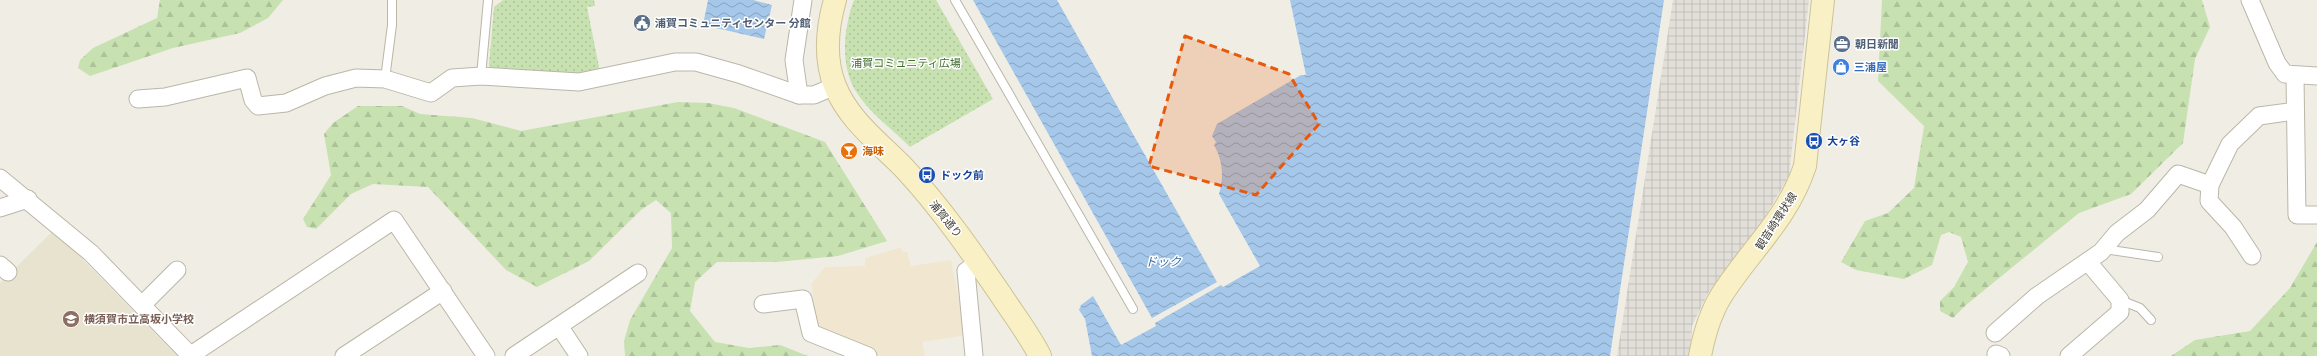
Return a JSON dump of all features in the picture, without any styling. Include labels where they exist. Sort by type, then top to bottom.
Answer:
[{"type":"main road","name":"浦賀通り","points":[[835,0],[828,24],[827,52],[835,86],[858,124],[904,169],[948,221],[979,262],[1040,356]]},
{"type":"main road","name":"観音崎環状線","points":[[1700,356],[1708,324],[1721,296],[1786,209],[1798,186],[1805,166],[1823,0]]},
{"type":"street","points":[[799,95],[794,60],[803,0]]},
{"type":"street","points":[[2250,0],[2277,63],[2285,74],[2294,76],[2317,76]]},
{"type":"street","points":[[138,99],[166,97],[247,78],[253,100],[258,106],[286,103],[340,81],[356,78],[385,79],[431,92],[452,78],[481,76],[580,82],[675,62],[696,62],[739,74],[799,95],[814,95],[835,86]]},
{"type":"street","points":[[2294,76],[2297,215],[2317,215]]},
{"type":"street","points":[[2252,256],[2233,227],[2209,201],[2210,185],[2230,144],[2259,116],[2295,111]]},
{"type":"street","points":[[1996,333],[2037,296],[2088,262],[2104,249],[2117,233],[2147,210],[2178,174],[2210,185]]},
{"type":"street","points":[[0,178],[28,199],[91,253],[191,356],[394,220],[486,356]]},
{"type":"street","points":[[0,208],[28,199]]},
{"type":"street","points":[[974,356],[966,271],[979,262]]},
{"type":"street","points":[[2069,356],[2120,312],[2120,300],[2088,262]]},
{"type":"street","points":[[142,305],[177,270]]},
{"type":"street","points":[[514,356],[638,273]]},
{"type":"street","points":[[344,356],[443,291]]},
{"type":"street","points":[[763,304],[803,299],[811,333],[868,356]]},
{"type":"street","points":[[559,326],[579,356]]},
{"type":"lane","points":[[385,79],[392,25],[392,0]]},
{"type":"lane","points":[[481,76],[488,0]]},
{"type":"lane","points":[[955,0],[1133,309]]},
{"type":"lane","points":[[2104,249],[2158,257]]},
{"type":"lane","points":[[2120,300],[2140,308],[2151,320]]},
{"type":"highlighted area","points":[[1185,36],[1289,74],[1319,124],[1256,195],[1149,166]]},
{"type":"shaded area","points":[[1673,0],[1809,0],[1789,176],[1755,234],[1708,293],[1692,326],[1690,356],[1617,356]]},
{"type":"shaded area","name":"横須賀市立高坂小学校","points":[[54,230],[177,356],[0,356],[0,283]]},
{"type":"shaded area","points":[[901,248],[903,252],[907,252],[911,266],[951,260],[966,335],[922,342],[925,356],[880,356],[848,342],[815,324],[812,283],[825,267],[865,266],[865,258]]},
{"type":"green space","points":[[160,0],[283,0],[268,18],[240,33],[173,48],[90,76],[78,68],[80,60],[93,48],[157,18]]},
{"type":"green space","points":[[503,0],[594,0],[595,6],[587,7],[600,72],[587,75],[495,72],[489,65],[494,7]]},
{"type":"green space","name":"浦賀コミュニティ広場","points":[[854,0],[936,0],[993,99],[910,147],[867,106],[860,98],[850,80],[845,57],[845,45],[848,21]]},
{"type":"green space","points":[[1882,0],[2202,0],[2210,27],[2195,59],[2183,143],[2131,194],[2079,213],[1966,305],[1953,318],[1940,311],[1940,301],[1954,287],[1968,262],[1961,237],[1949,232],[1941,235],[1932,265],[1904,279],[1856,270],[1841,262],[1865,221],[1888,213],[1914,188],[1924,126],[1878,81]]},
{"type":"green space","points":[[678,102],[708,103],[734,108],[825,142],[887,241],[838,256],[777,262],[717,262],[695,282],[690,311],[715,342],[749,348],[780,345],[808,356],[625,356],[624,341],[630,320],[672,248],[671,213],[656,200],[641,210],[589,261],[537,287],[506,270],[428,187],[373,184],[351,194],[316,229],[307,227],[303,219],[331,175],[324,134],[333,123],[358,106],[402,106],[420,114],[472,118],[521,131]]},
{"type":"green space","points":[[2317,242],[2317,356],[2171,356],[2195,340],[2250,331],[2290,288]]},
{"type":"water","points":[[708,0],[753,0],[772,5],[764,39],[703,25]]},
{"type":"water","name":"ドック","points":[[973,0],[1057,0],[1217,282],[1152,318]]},
{"type":"water","points":[[1290,0],[1664,0],[1610,356],[1092,356],[1085,319],[1079,310],[1081,305],[1093,296],[1121,345],[1156,326],[1155,323],[1221,285],[1223,287],[1260,266],[1219,194],[1222,181],[1222,169],[1214,145],[1216,142],[1212,136],[1217,124],[1301,75],[1306,75]]},
{"type":"place","name":"浦賀コミュニティセンター 分館","points":[[642,23]]},
{"type":"place","name":"朝日新聞","points":[[1842,44]]},
{"type":"place","name":"三浦屋","points":[[1841,67]]},
{"type":"place","name":"大ヶ谷","points":[[1814,141]]},
{"type":"place","name":"海味","points":[[849,151]]},
{"type":"place","name":"ドック前","points":[[927,175]]},
{"type":"place","name":"横須賀市立高坂小学校","points":[[71,319]]}]
